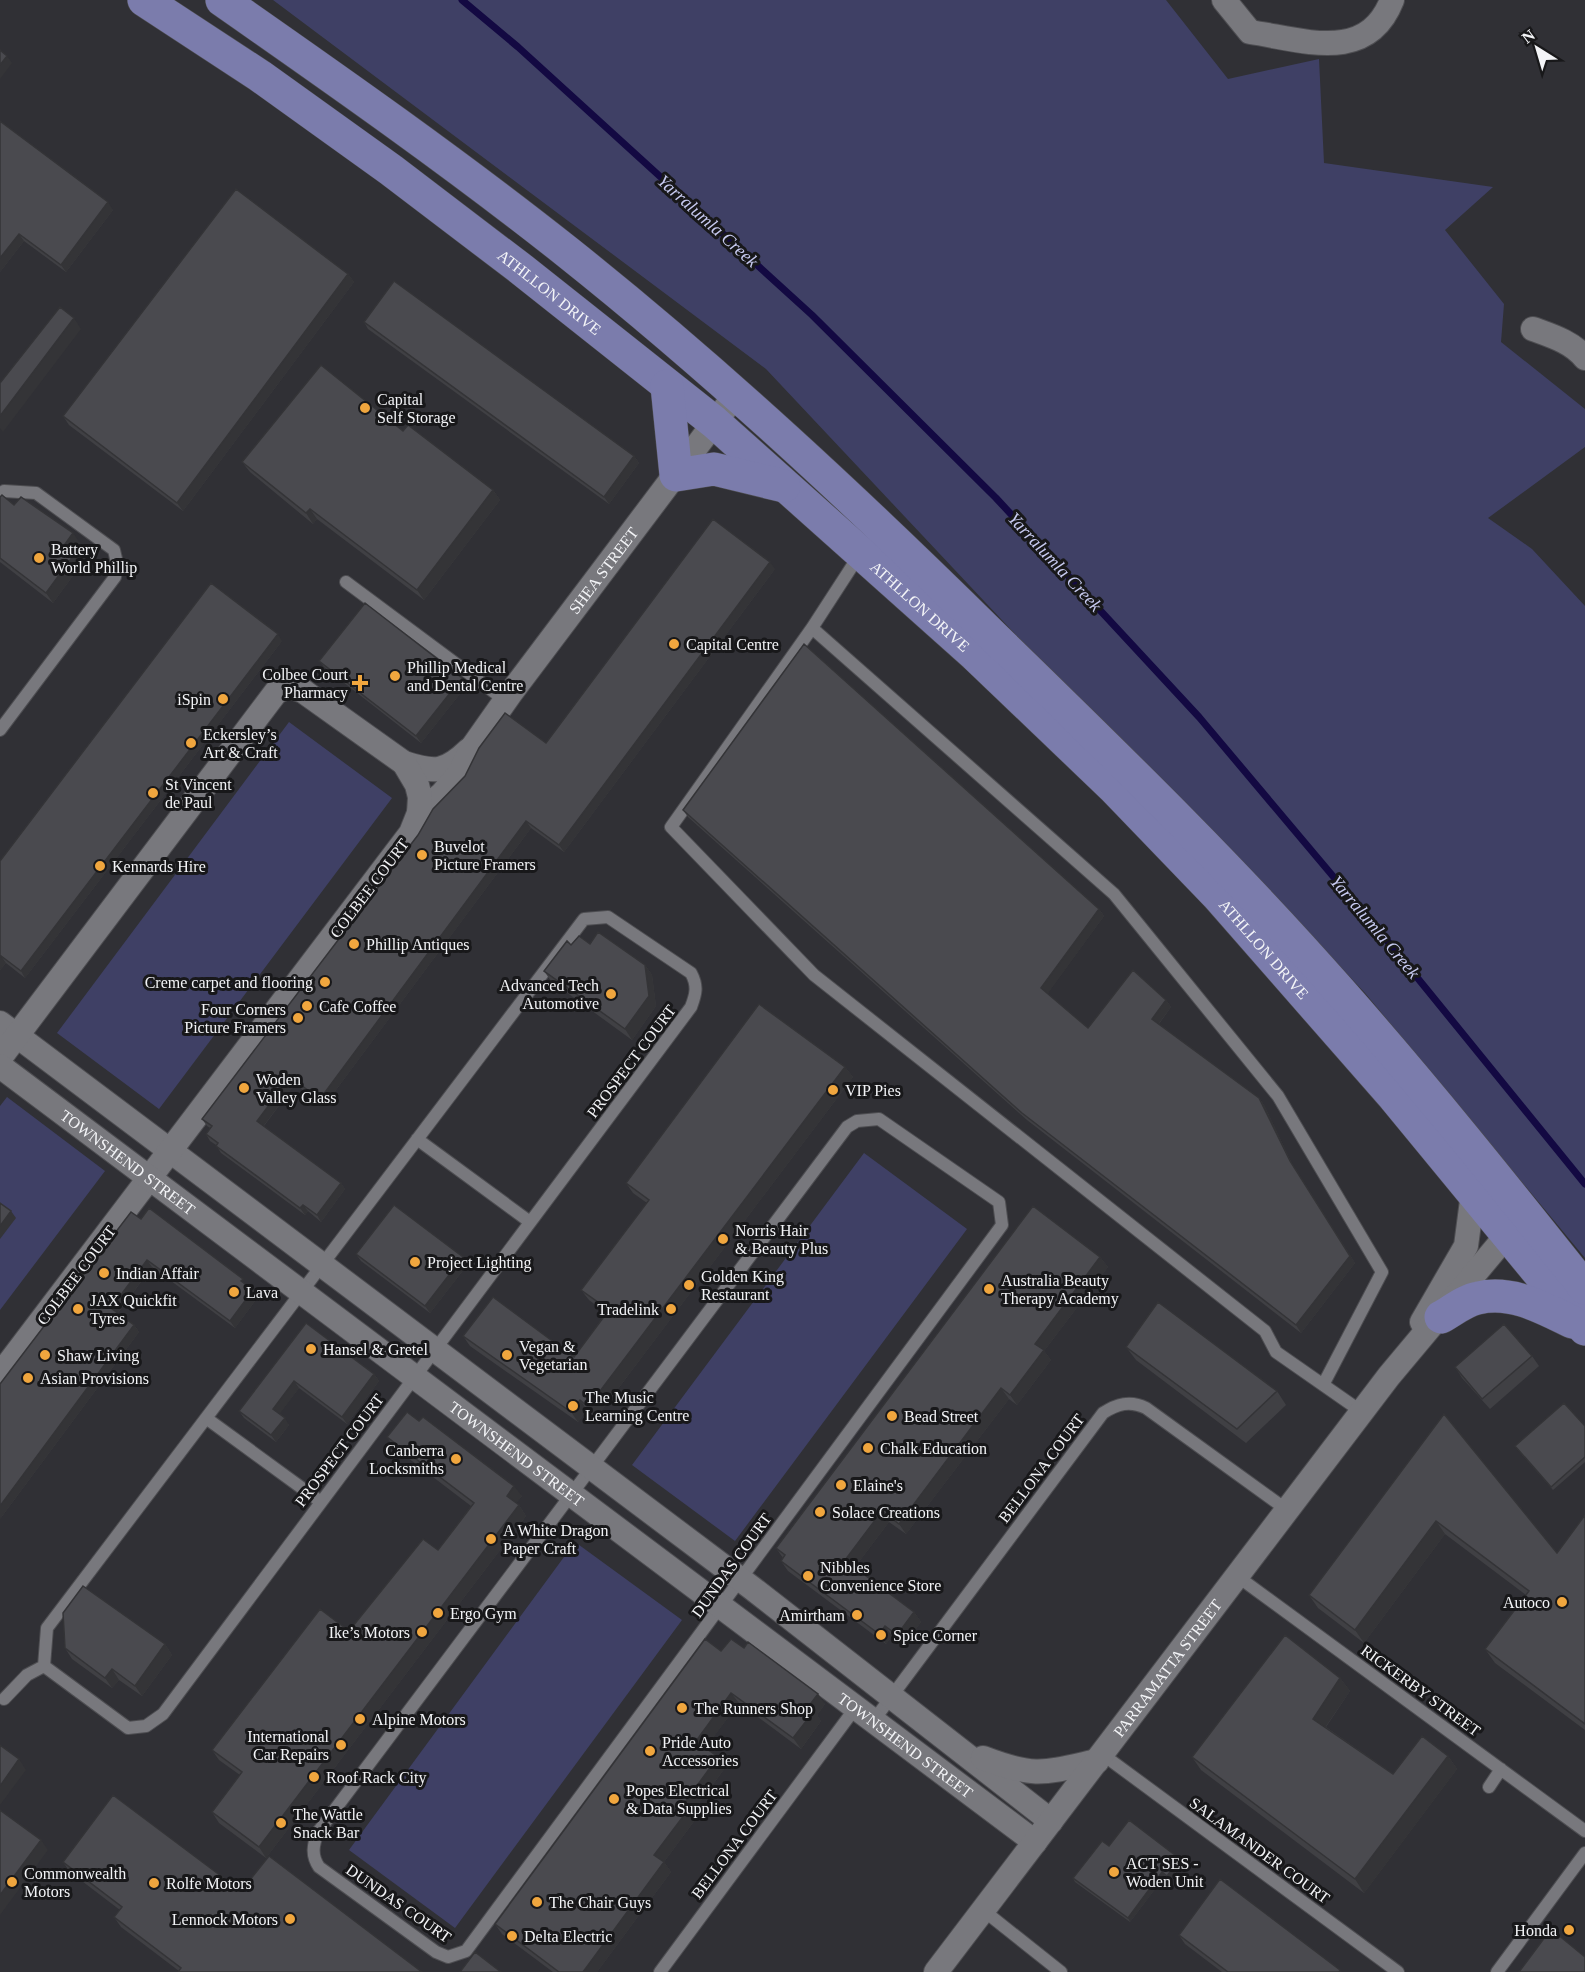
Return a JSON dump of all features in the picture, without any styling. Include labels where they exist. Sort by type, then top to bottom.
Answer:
[{"type":"main road","name":"ATHLLON DRIVE","points":[[144,0],[260,76],[391,170],[521,269],[714,422],[860,555],[975,655],[1130,804],[1217,895],[1387,1089],[1585,1329]]},
{"type":"main road","name":"ATHLLON DRIVE","points":[[222,0],[386,117],[567,251],[736,394],[871,516],[1132,771],[1335,986],[1479,1153],[1585,1288]]},
{"type":"main road","points":[[667,386],[676,475],[714,469],[786,487]]},
{"type":"main road","points":[[1479,1153],[1490,1185],[1510,1217],[1507,1235]]},
{"type":"main road","points":[[1441,1317],[1478,1298],[1510,1297],[1534,1304],[1585,1329]]},
{"type":"street","points":[[1224,0],[1250,32],[1348,43],[1365,36],[1384,20],[1392,0]]},
{"type":"street","points":[[1533,329],[1559,338],[1585,358]]},
{"type":"street","name":"SHEA STREET","points":[[419,813],[442,794],[459,774],[472,748],[506,701],[736,394]]},
{"type":"street","points":[[0,1058],[8,1029],[276,692],[289,686],[303,691],[404,764],[417,785],[420,797],[419,813]]},
{"type":"street","name":"SHEA STREET","points":[[404,764],[426,770],[452,766],[472,748]]},
{"type":"street","name":"COLBEE COURT","points":[[0,1375],[411,833],[419,813]]},
{"type":"street","name":"TOWNSHEND STREET","points":[[8,1029],[740,1579],[966,1752],[1051,1821]]},
{"type":"street","name":"TOWNSHEND STREET","points":[[0,1066],[1035,1842]]},
{"type":"street","name":"PARRAMATTA STREET","points":[[1399,1364],[1466,1246],[1473,1193]]},
{"type":"street","name":"PARRAMATTA STREET","points":[[936,1972],[1399,1364],[1441,1317],[1507,1235]]},
{"type":"street","name":"TOWNSHEND STREET","points":[[966,1752],[1029,1773],[1047,1773],[1099,1758]]},
{"type":"lane","points":[[0,494],[4,491],[36,493],[114,550],[117,563],[115,577],[0,730]]},
{"type":"lane","points":[[871,516],[860,555],[812,628],[671,827],[814,975],[1265,1330],[1276,1352],[1362,1412]]},
{"type":"lane","points":[[346,582],[506,701]]},
{"type":"lane","points":[[812,628],[1114,894],[1278,1096],[1382,1272],[1323,1384]]},
{"type":"lane","name":"PROSPECT COURT","points":[[608,917],[691,973],[696,982],[696,994],[691,1007],[163,1714],[146,1726],[128,1728],[44,1666],[47,1628],[417,1139],[584,919],[608,917]]},
{"type":"lane","name":"DUNDAS COURT","points":[[879,1119],[999,1202],[1002,1225],[466,1951],[448,1957],[436,1952],[319,1867],[313,1858],[314,1841],[318,1832],[572,1494],[847,1127],[857,1121],[879,1119]]},
{"type":"lane","points":[[417,1139],[530,1222]]},
{"type":"lane","name":"BELLONA COURT","points":[[660,1972],[865,1714],[892,1695],[1103,1413],[1116,1405],[1137,1403],[1287,1510]]},
{"type":"lane","points":[[206,1418],[321,1502]]},
{"type":"lane","name":"RICKERBY STREET","points":[[1237,1576],[1585,1831]]},
{"type":"lane","points":[[4,1699],[27,1675],[44,1666]]},
{"type":"lane","name":"SALAMANDER COURT","points":[[1099,1758],[1398,1972]]},
{"type":"lane","points":[[1489,1787],[1501,1769]]},
{"type":"lane","points":[[1497,1972],[1585,1853]]},
{"type":"lane","points":[[983,1910],[1061,1972]]},
{"type":"shaded area","points":[[273,0],[1166,0],[1228,79],[1319,59],[1324,163],[1493,187],[1445,230],[1504,304],[1501,342],[1585,409],[1585,447],[1488,518],[1532,549],[1585,606],[1585,1258],[1365,993],[1200,817],[1016,635],[766,369]]},
{"type":"shaded area","points":[[289,722],[392,798],[159,1109],[57,1033]]},
{"type":"shaded area","points":[[7,1097],[105,1171],[0,1310],[0,1106]]},
{"type":"shaded area","points":[[864,1153],[967,1229],[735,1541],[632,1465]]},
{"type":"shaded area","points":[[575,1542],[682,1620],[455,1928],[349,1850]]},
{"type":"building","points":[[0,50],[7,56],[0,65]]},
{"type":"building","points":[[0,121],[108,202],[61,265],[19,234],[0,258]]},
{"type":"building","points":[[236,189],[348,274],[177,503],[63,416]]},
{"type":"building","points":[[394,281],[634,456],[604,497],[364,322]]},
{"type":"building","points":[[60,307],[74,318],[0,416],[0,383]]},
{"type":"building","points":[[321,365],[403,431],[408,425],[493,490],[417,590],[310,509],[306,513],[242,462]]},
{"type":"building","name":"Battery World Phillip","points":[[2,495],[14,505],[21,497],[73,533],[65,544],[76,552],[46,593],[0,558],[0,497]]},
{"type":"building","points":[[713,519],[770,562],[559,845],[526,821],[320,1099],[290,1077],[257,1121],[341,1183],[317,1215],[303,1205],[300,1208],[216,1146],[218,1143],[206,1134],[212,1126],[202,1119],[418,835],[433,809],[465,776],[479,748],[505,713],[546,743]]},
{"type":"building","points":[[211,583],[278,634],[21,971],[0,957],[0,861]]},
{"type":"building","name":"Phillip Medical and Dental Centre","points":[[365,603],[462,678],[416,736],[319,661]]},
{"type":"building","points":[[804,644],[1099,909],[1041,988],[1088,1028],[1133,970],[1166,1000],[1152,1019],[1259,1098],[1290,1161],[1350,1256],[1296,1325],[1022,1113],[683,810]]},
{"type":"building","name":"Advanced Tech Automotive","points":[[598,932],[645,965],[649,996],[625,1029],[544,971],[567,941],[571,945],[579,936],[590,944]]},
{"type":"building","points":[[759,1004],[845,1067],[588,1407],[580,1400],[571,1412],[463,1336],[493,1297],[574,1357],[609,1310],[581,1290],[649,1200],[626,1183]]},
{"type":"building","points":[[0,1203],[11,1211],[0,1226]]},
{"type":"building","name":"Project Lighting","points":[[394,1205],[463,1257],[425,1306],[356,1254]]},
{"type":"building","points":[[1033,1206],[1100,1257],[1035,1344],[1044,1350],[1010,1395],[1001,1388],[899,1524],[882,1511],[845,1560],[914,1612],[897,1635],[885,1626],[879,1634],[781,1561],[785,1555],[776,1548]]},
{"type":"building","points":[[149,1208],[243,1279],[241,1281],[253,1290],[230,1321],[147,1260],[111,1308],[134,1325],[0,1506],[0,1384],[131,1212],[141,1219]]},
{"type":"building","points":[[1158,1302],[1277,1391],[1237,1429],[1126,1347]]},
{"type":"building","points":[[306,1323],[374,1374],[342,1417],[294,1381],[273,1409],[285,1418],[271,1435],[239,1411]]},
{"type":"building","points":[[1504,1324],[1532,1356],[1482,1399],[1455,1367]]},
{"type":"building","points":[[1564,1403],[1585,1426],[1585,1457],[1551,1487],[1515,1446]]},
{"type":"building","points":[[407,1412],[419,1421],[423,1417],[514,1486],[507,1496],[519,1505],[259,1847],[212,1812],[242,1772],[212,1750],[320,1609],[349,1631],[423,1539],[438,1550],[474,1503],[387,1437]]},
{"type":"building","points":[[1444,1414],[1557,1553],[1585,1515],[1585,1724],[1485,1649],[1529,1591],[1436,1521],[1355,1630],[1309,1595]]},
{"type":"building","points":[[83,1586],[165,1644],[135,1686],[112,1669],[105,1678],[65,1648],[63,1613]]},
{"type":"building","points":[[1285,1635],[1340,1678],[1313,1719],[1393,1774],[1422,1736],[1448,1756],[1355,1879],[1192,1757]]},
{"type":"building","points":[[705,1639],[721,1651],[731,1639],[744,1648],[748,1642],[818,1694],[808,1707],[814,1711],[793,1738],[731,1693],[696,1741],[718,1757],[682,1806],[688,1810],[654,1855],[664,1862],[583,1972],[559,1972],[495,1924]]},
{"type":"building","points":[[0,1745],[19,1759],[0,1786]]},
{"type":"building","points":[[113,1795],[241,1891],[269,1856],[422,1972],[178,1972],[181,1968],[114,1917],[122,1907],[63,1862]]},
{"type":"building","name":"Commonwealth Motors","points":[[0,1810],[41,1840],[0,1895]]},
{"type":"building","name":"ACT SES - Woden Unit","points":[[1129,1820],[1180,1859],[1167,1876],[1162,1872],[1128,1918],[1073,1878],[1102,1841],[1109,1846]]},
{"type":"building","points":[[1220,1879],[1340,1970],[1339,1972],[1228,1972],[1179,1935]]},
{"type":"building","points":[[1551,1929],[1585,1957],[1585,1972],[1519,1972]]},
{"type":"building","points":[[475,1952],[501,1972],[460,1972]]},
{"type":"waterway","name":"Yarralumla Creek","points":[[462,0],[518,47],[812,315],[996,498],[1199,717],[1385,938],[1585,1184]]},
{"type":"place","name":"Capital Self Storage","points":[[365,408]]},
{"type":"place","name":"Battery World Phillip","points":[[39,558]]},
{"type":"place","name":"Capital Centre","points":[[674,644]]},
{"type":"place","name":"Phillip Medical and Dental Centre","points":[[395,676]]},
{"type":"place","name":"Colbee Court Pharmacy","points":[[360,683]]},
{"type":"place","name":"iSpin","points":[[223,699]]},
{"type":"place","name":"Eckersley’s Art & Craft","points":[[191,743]]},
{"type":"place","name":"St Vincent de Paul","points":[[153,793]]},
{"type":"place","name":"Buvelot Picture Framers","points":[[422,855]]},
{"type":"place","name":"Kennards Hire","points":[[100,866]]},
{"type":"place","name":"Phillip Antiques","points":[[354,944]]},
{"type":"place","name":"Creme carpet and flooring","points":[[325,982]]},
{"type":"place","name":"Advanced Tech Automotive","points":[[611,994]]},
{"type":"place","name":"Cafe Coffee","points":[[307,1006]]},
{"type":"place","name":"Four Corners Picture Framers","points":[[298,1018]]},
{"type":"place","name":"Woden Valley Glass","points":[[244,1088]]},
{"type":"place","name":"VIP Pies","points":[[833,1090]]},
{"type":"place","name":"Norris Hair & Beauty Plus","points":[[723,1239]]},
{"type":"place","name":"Project Lighting","points":[[415,1262]]},
{"type":"place","name":"Indian Affair","points":[[104,1273]]},
{"type":"place","name":"Golden King Restaurant","points":[[689,1285]]},
{"type":"place","name":"Australia Beauty Therapy Academy","points":[[989,1289]]},
{"type":"place","name":"Lava","points":[[234,1292]]},
{"type":"place","name":"JAX Quickfit Tyres","points":[[78,1309]]},
{"type":"place","name":"Tradelink","points":[[671,1309]]},
{"type":"place","name":"Hansel & Gretel","points":[[311,1349]]},
{"type":"place","name":"Shaw Living","points":[[45,1355]]},
{"type":"place","name":"Vegan & Vegetarian","points":[[507,1355]]},
{"type":"place","name":"Asian Provisions","points":[[28,1378]]},
{"type":"place","name":"The Music Learning Centre","points":[[573,1406]]},
{"type":"place","name":"Bead Street","points":[[892,1416]]},
{"type":"place","name":"Chalk Education","points":[[868,1448]]},
{"type":"place","name":"Canberra Locksmiths","points":[[456,1459]]},
{"type":"place","name":"Elaine's","points":[[841,1485]]},
{"type":"place","name":"Solace Creations","points":[[820,1512]]},
{"type":"place","name":"A White Dragon Paper Craft","points":[[491,1539]]},
{"type":"place","name":"Nibbles Convenience Store","points":[[808,1576]]},
{"type":"place","name":"Autoco","points":[[1562,1602]]},
{"type":"place","name":"Ergo Gym","points":[[438,1613]]},
{"type":"place","name":"Amirtham","points":[[857,1615]]},
{"type":"place","name":"Ike’s Motors","points":[[422,1632]]},
{"type":"place","name":"Spice Corner","points":[[881,1635]]},
{"type":"place","name":"The Runners Shop","points":[[682,1708]]},
{"type":"place","name":"Alpine Motors","points":[[360,1719]]},
{"type":"place","name":"International Car Repairs","points":[[341,1745]]},
{"type":"place","name":"Pride Auto Accessories","points":[[650,1751]]},
{"type":"place","name":"Roof Rack City","points":[[314,1777]]},
{"type":"place","name":"Popes Electrical & Data Supplies","points":[[614,1799]]},
{"type":"place","name":"The Wattle Snack Bar","points":[[281,1823]]},
{"type":"place","name":"ACT SES - Woden Unit","points":[[1114,1872]]},
{"type":"place","name":"Commonwealth Motors","points":[[12,1882]]},
{"type":"place","name":"Rolfe Motors","points":[[154,1883]]},
{"type":"place","name":"The Chair Guys","points":[[537,1902]]},
{"type":"place","name":"Lennock Motors","points":[[290,1919]]},
{"type":"place","name":"Honda","points":[[1569,1930]]},
{"type":"place","name":"Delta Electric","points":[[512,1936]]}]
